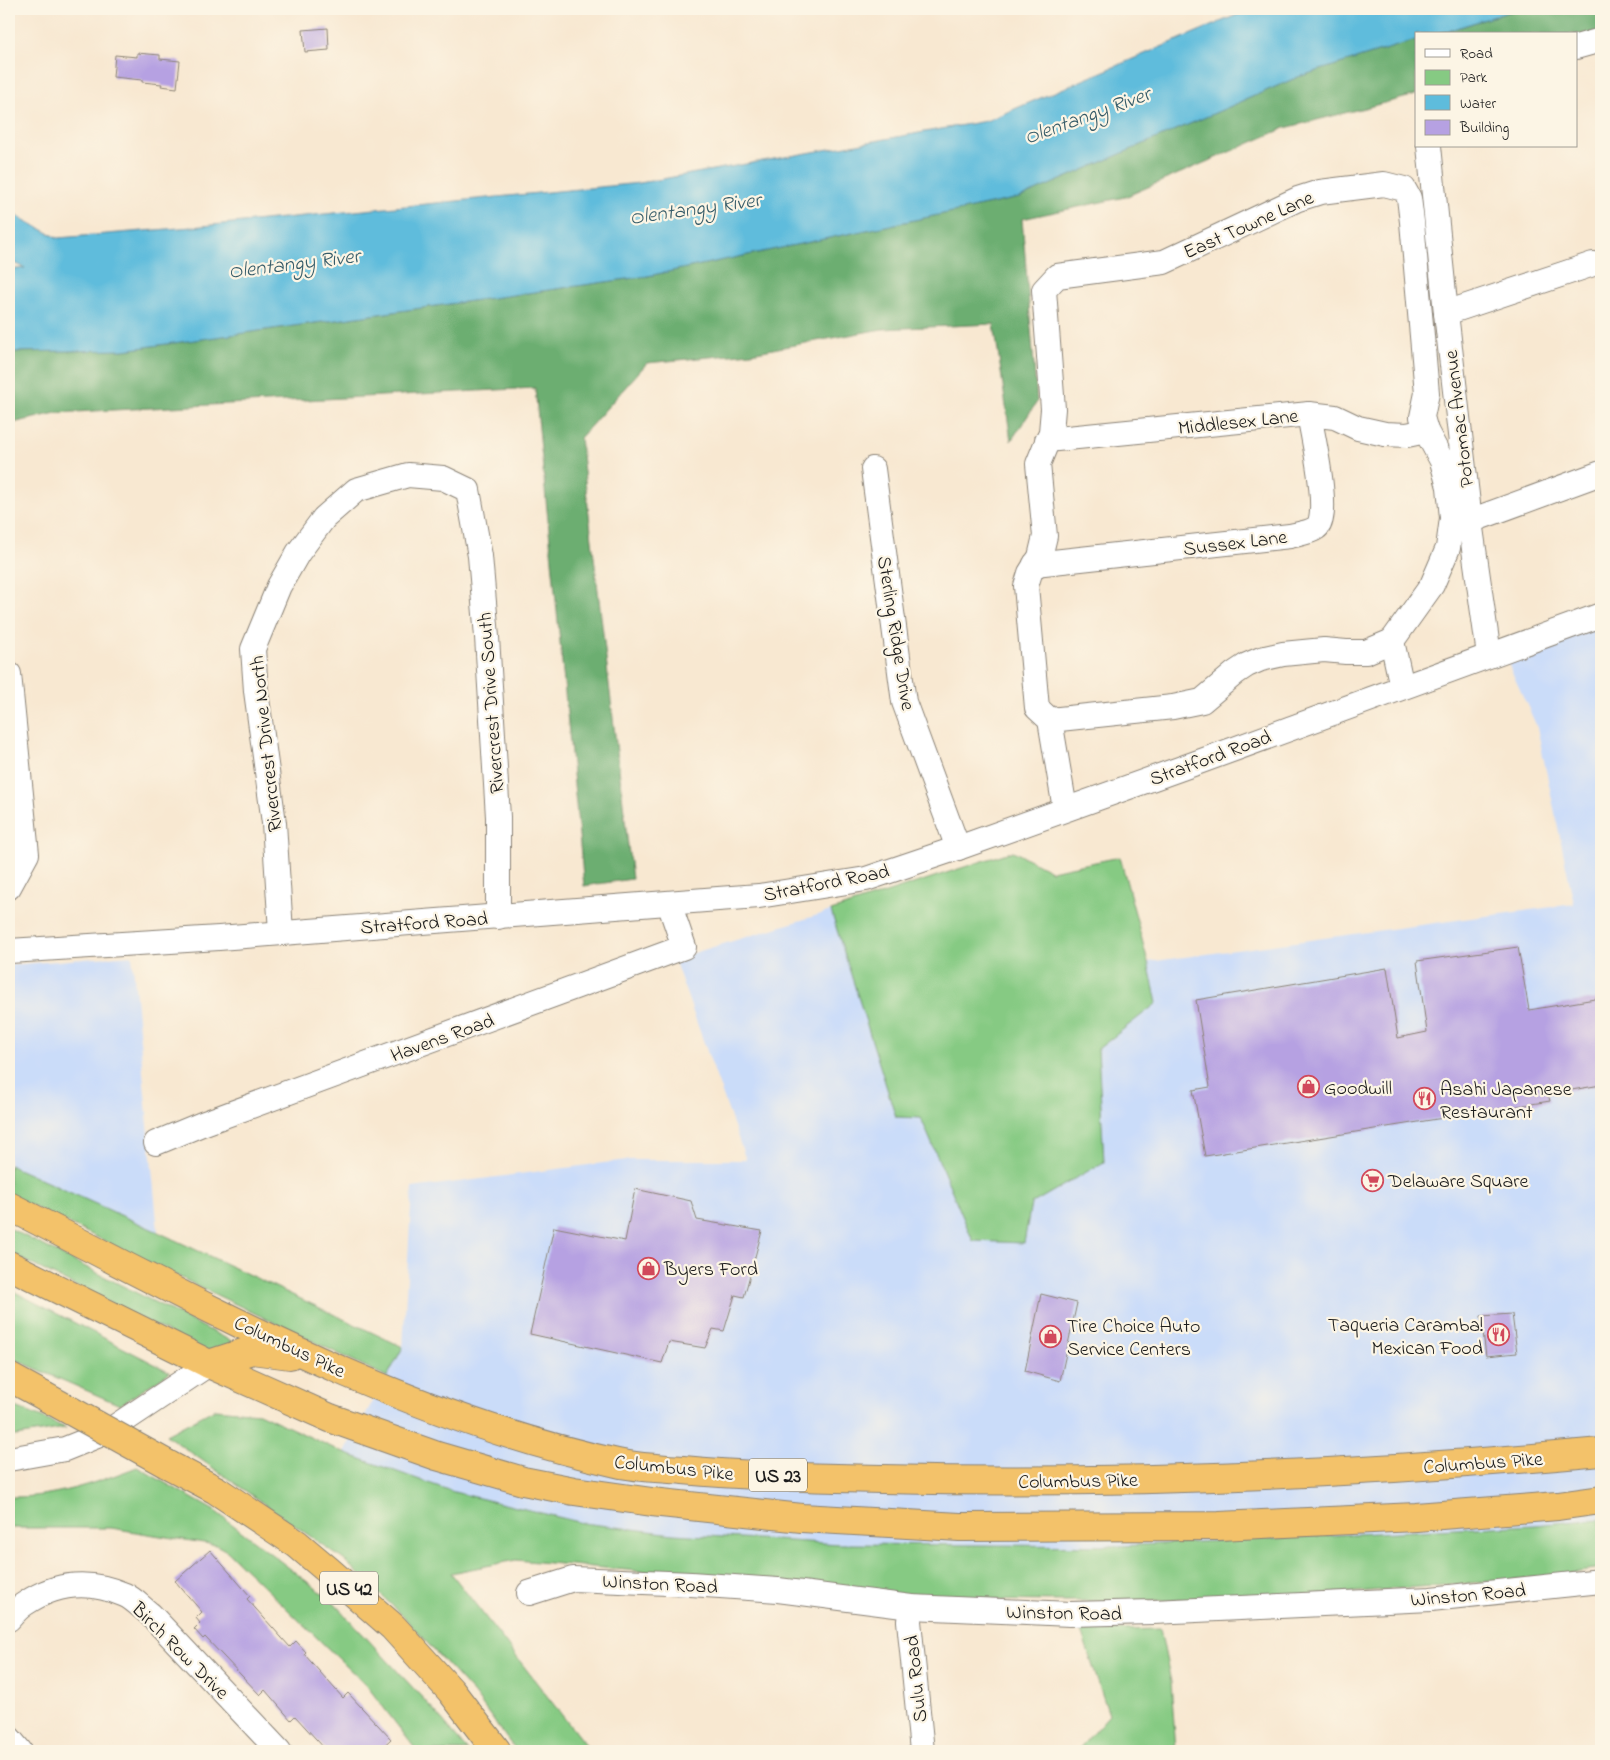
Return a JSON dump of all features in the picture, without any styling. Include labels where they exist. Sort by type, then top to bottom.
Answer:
[{"type":"highway","name":"Columbus Pike","points":[[9,1206],[239,1323],[376,1387],[514,1437],[622,1464],[705,1472],[958,1481],[1209,1478],[1491,1462],[1601,1452]]},
{"type":"highway","name":"Columbus Pike","points":[[9,1265],[209,1364],[330,1418],[438,1456],[523,1481],[574,1491],[652,1502],[794,1517],[960,1527],[1220,1526],[1426,1516],[1558,1506],[1601,1500]]},
{"type":"highway","points":[[209,1364],[252,1350],[313,1359]]},
{"type":"highway","name":"US 42","points":[[9,1377],[216,1490],[297,1544],[393,1627],[450,1691],[497,1751]]},
{"type":"street","points":[[1578,47],[1601,40]]},
{"type":"street","name":"Potomac Avenue","points":[[1429,148],[1470,521],[1489,655]]},
{"type":"street","name":"East Towne Lane","points":[[1047,440],[1051,432],[1053,409],[1044,290],[1057,276],[1164,262],[1298,199],[1320,192],[1384,184],[1404,189],[1409,198],[1427,393],[1422,417],[1426,431]]},
{"type":"street","points":[[1446,312],[1592,264]]},
{"type":"street","name":"Middlesex Lane","points":[[1047,440],[1309,414],[1335,417],[1358,428],[1385,434],[1407,435],[1426,431]]},
{"type":"street","name":"Sussex Lane","points":[[1035,564],[1290,536],[1317,528],[1322,521],[1323,501],[1309,414]]},
{"type":"street","points":[[1050,720],[1172,707],[1202,701],[1235,673],[1261,659],[1283,654],[1324,650],[1366,652],[1392,641],[1432,585],[1448,548],[1452,518],[1449,487],[1442,461],[1426,431]]},
{"type":"street","points":[[1047,440],[1038,464],[1045,536],[1040,557],[1030,573],[1026,586],[1037,708],[1050,720],[1065,809]]},
{"type":"street","name":"Sterling Ridge Drive","points":[[872,469],[904,702],[958,848]]},
{"type":"street","points":[[1470,521],[1601,473]]},
{"type":"street","name":"Rivercrest Drive North","points":[[281,932],[274,823],[256,692],[254,649],[279,586],[298,553],[324,518],[356,490],[408,475],[443,478],[468,490]]},
{"type":"street","name":"Rivercrest Drive South","points":[[468,490],[480,556],[486,628],[498,817],[498,916]]},
{"type":"street","name":"Stratford Road","points":[[9,951],[759,896],[866,879],[958,848],[1601,614]]},
{"type":"street","points":[[1392,641],[1402,687]]},
{"type":"street","points":[[9,674],[27,854],[9,887]]},
{"type":"street","name":"Havens Road","points":[[156,1143],[202,1124],[684,947],[669,903]]},
{"type":"street","points":[[9,1459],[65,1448],[106,1432],[209,1364]]},
{"type":"street","name":"Winston Road","points":[[530,1594],[573,1578],[778,1590],[911,1607],[1070,1614],[1139,1613],[1431,1599],[1601,1581]]},
{"type":"street","name":"Birch Row Drive","points":[[11,1616],[24,1604],[46,1591],[73,1585],[96,1585],[126,1596],[150,1614],[280,1751]]},
{"type":"street","name":"Sulu Road","points":[[911,1607],[909,1630],[922,1751]]},
{"type":"street","points":[[9,1738],[20,1751]]},
{"type":"shaded area","points":[[1601,625],[1601,1519],[1535,1525],[1119,1546],[840,1544],[673,1534],[583,1523],[454,1492],[344,1453],[403,1347],[412,1188],[627,1160],[746,1160],[674,959],[831,911],[896,1117],[921,1118],[973,1241],[1031,1204],[1104,1162],[1098,1049],[1156,1003],[1148,962],[1574,904],[1537,727],[1506,659]]},
{"type":"shaded area","points":[[132,955],[158,1232],[9,1165],[9,965]]},
{"type":"green space","points":[[1518,9],[1601,9],[1601,33],[1578,40],[1578,32],[1444,32]]},
{"type":"green space","points":[[1415,40],[1415,95],[1285,128],[1125,197],[1022,219],[1037,402],[1011,441],[994,324],[882,329],[751,353],[647,363],[580,438],[632,879],[584,886],[535,388],[56,413],[9,424],[9,352],[124,350],[648,276],[1019,198],[1298,77]]},
{"type":"green space","points":[[1013,851],[1051,871],[1120,857],[1157,1003],[1098,1049],[1104,1162],[1031,1204],[1024,1243],[973,1241],[921,1118],[896,1117],[831,911]]},
{"type":"green space","points":[[9,1165],[158,1232],[403,1347],[387,1377],[9,1195]]},
{"type":"green space","points":[[9,1228],[235,1343],[208,1352],[9,1253]]},
{"type":"green space","points":[[9,1289],[170,1372],[120,1405],[9,1357]]},
{"type":"green space","points":[[9,1404],[66,1428],[9,1436]]},
{"type":"green space","points":[[215,1409],[259,1413],[344,1453],[454,1492],[583,1523],[673,1534],[840,1544],[1119,1546],[1535,1525],[1601,1519],[1601,1569],[1544,1577],[1345,1593],[1154,1601],[956,1600],[516,1560],[451,1573],[590,1751],[516,1751],[474,1694],[399,1612],[344,1560],[166,1435]]},
{"type":"green space","points":[[137,1467],[215,1511],[331,1600],[429,1705],[468,1751],[417,1751],[367,1686],[227,1551],[216,1545],[111,1528],[9,1528],[9,1497],[25,1497],[58,1492],[106,1479]]},
{"type":"green space","points":[[1160,1629],[1171,1682],[1176,1751],[1077,1751],[1109,1715],[1081,1631]]},
{"type":"water","name":"Olentangy River","points":[[1251,9],[1518,9],[1443,32],[1415,32],[1415,40],[1298,77],[1019,198],[648,276],[124,350],[9,352],[9,270],[25,268],[9,261],[9,212],[58,238],[192,227],[640,183],[986,121]]},
{"type":"building","points":[[328,28],[329,50],[305,52],[303,30]]},
{"type":"building","points":[[137,53],[160,55],[160,59],[180,61],[177,88],[142,82],[142,80],[113,77],[115,55],[137,57]]},
{"type":"building","points":[[1518,947],[1529,1010],[1601,998],[1601,1085],[1548,1094],[1550,1101],[1205,1156],[1193,1090],[1210,1087],[1196,1000],[1387,968],[1398,1038],[1427,1032],[1417,961]]},
{"type":"building","name":"Byers Ford","points":[[635,1189],[691,1201],[697,1220],[762,1231],[744,1297],[735,1295],[724,1331],[713,1329],[705,1348],[669,1342],[662,1363],[530,1334],[554,1227],[625,1241]]},
{"type":"building","name":"Tire Choice Auto Service Centers","points":[[1041,1294],[1077,1303],[1060,1381],[1025,1371]]},
{"type":"building","name":"Taqueria Caramba! Mexican Food","points":[[1512,1314],[1517,1353],[1486,1356],[1481,1316]]},
{"type":"building","points":[[210,1550],[250,1596],[247,1599],[290,1647],[296,1641],[306,1652],[304,1654],[343,1698],[348,1693],[391,1739],[378,1751],[327,1751],[295,1716],[291,1720],[265,1690],[260,1695],[205,1637],[203,1639],[194,1629],[200,1623],[196,1618],[202,1612],[175,1581]]},
{"type":"place","name":"Goodwill","points":[[1308,1087]]},
{"type":"place","name":"Asahi Japanese Restaurant","points":[[1424,1099]]},
{"type":"place","name":"Delaware Square","points":[[1372,1180]]},
{"type":"place","name":"Byers Ford","points":[[648,1268]]},
{"type":"place","name":"Taqueria Caramba! Mexican Food","points":[[1499,1335]]},
{"type":"place","name":"Tire Choice Auto Service Centers","points":[[1051,1337]]}]
